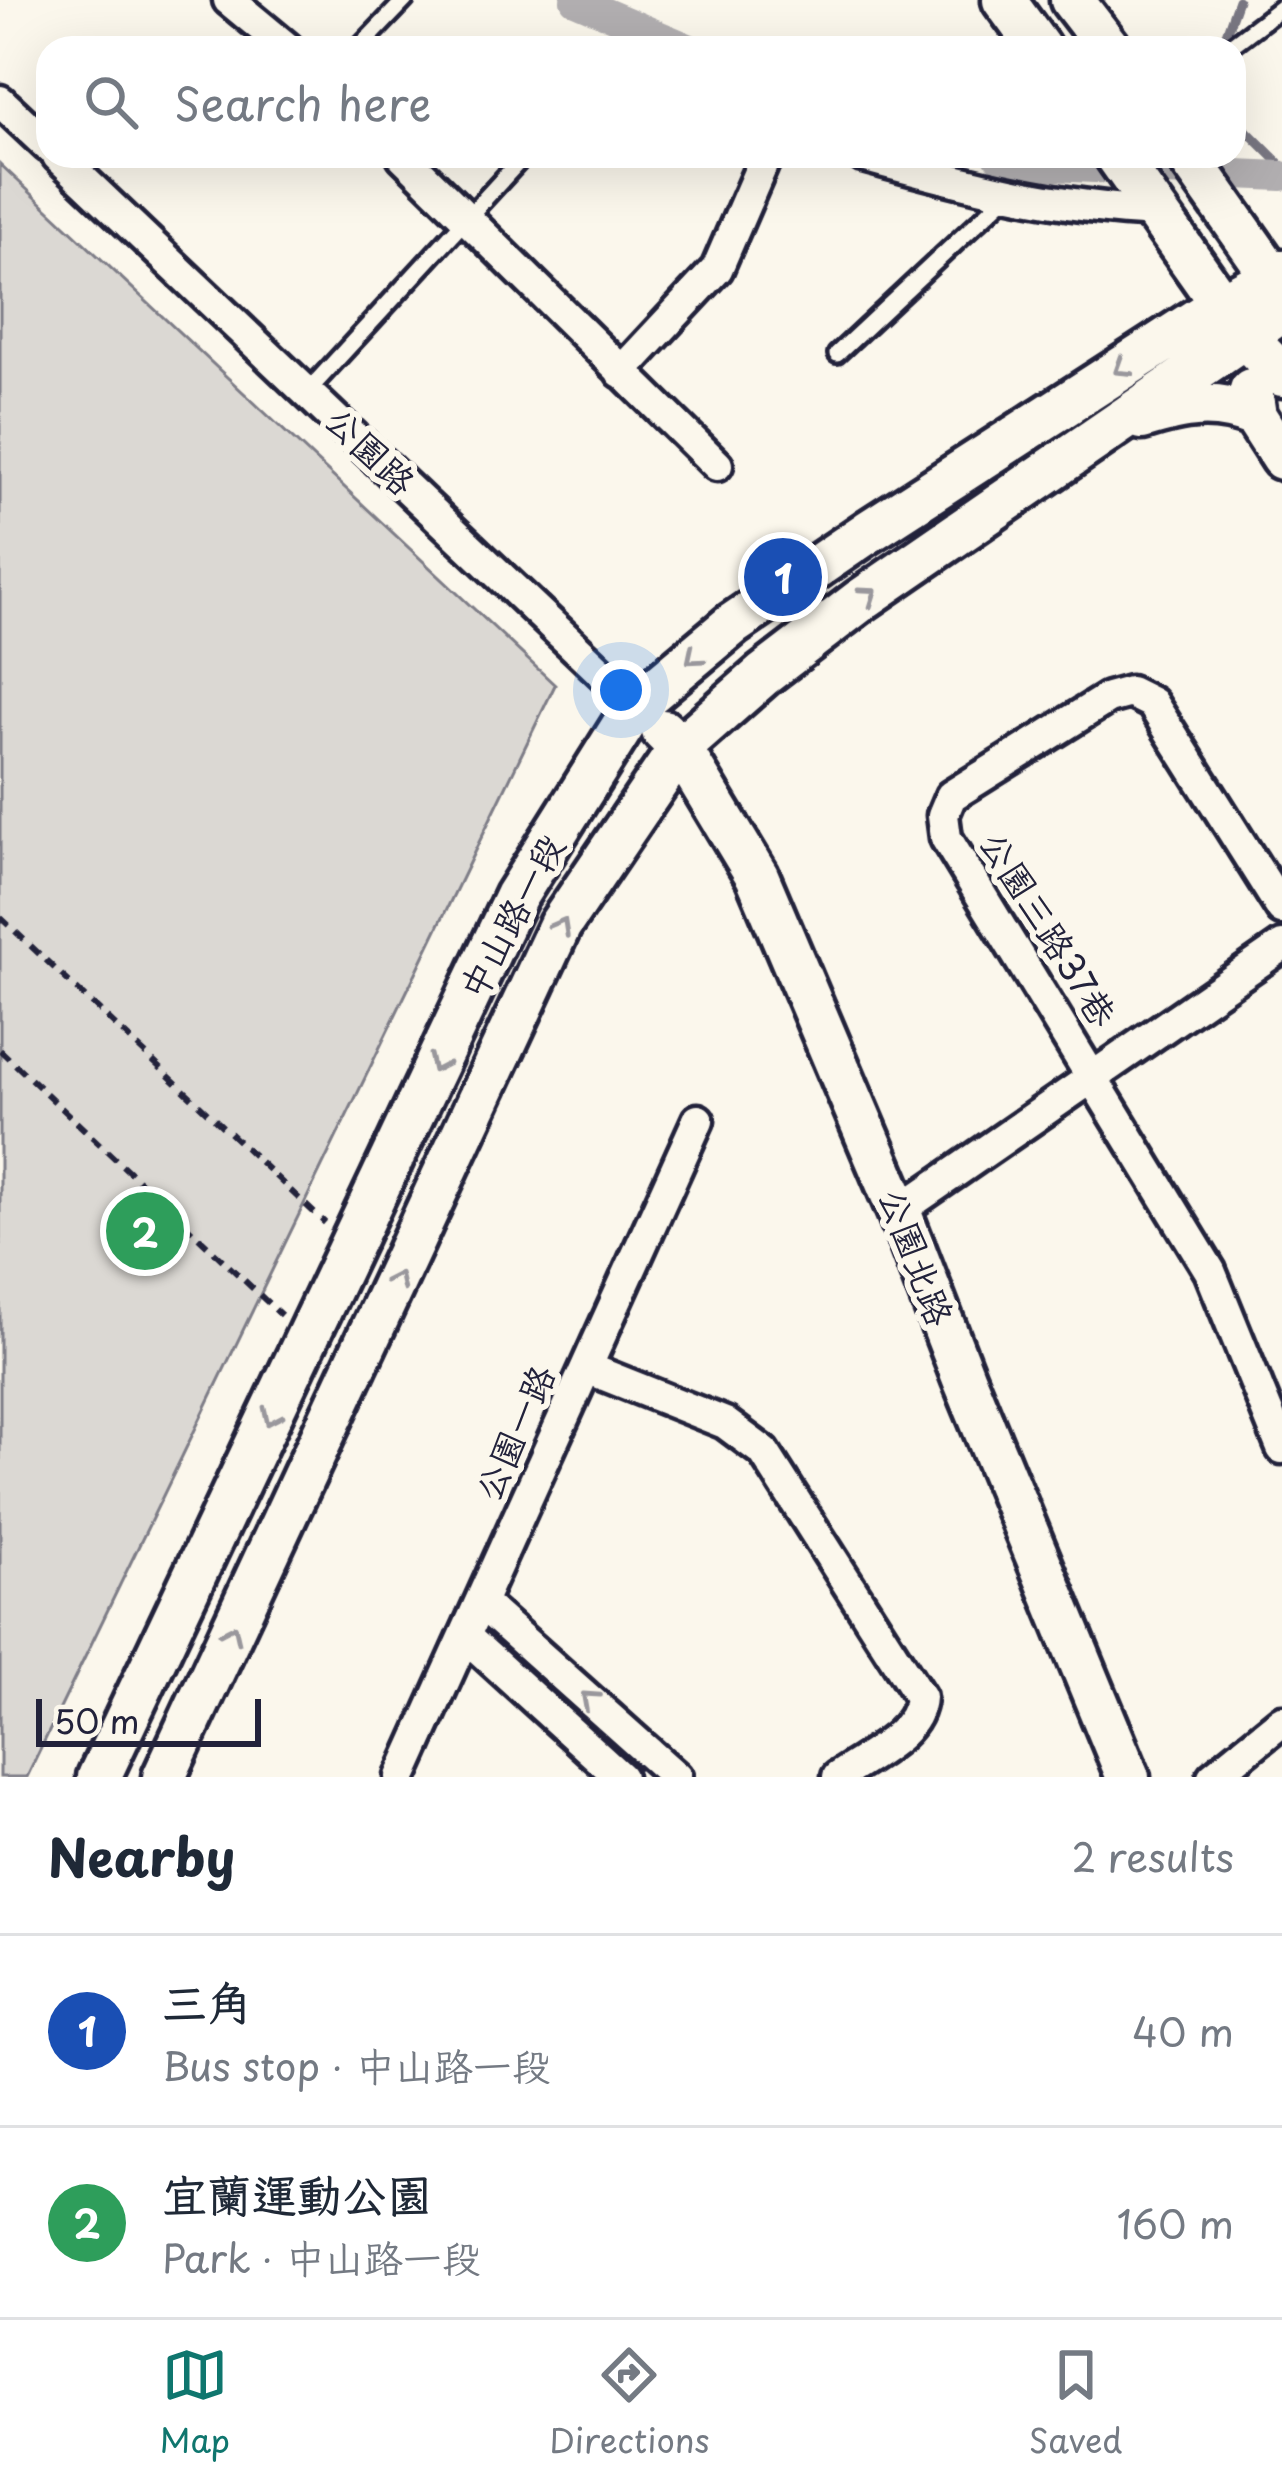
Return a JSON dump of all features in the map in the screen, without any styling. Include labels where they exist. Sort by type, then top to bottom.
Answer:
[{"type":"street","points":[[229,0],[272,36]]},
{"type":"street","points":[[1004,0],[1030,36]]},
{"type":"street","points":[[1072,0],[1100,36]]},
{"type":"street","points":[[0,101],[36,135]]},
{"type":"street","name":"公園路","points":[[71,168],[680,748]]},
{"type":"street","points":[[415,168],[717,465]]},
{"type":"street","points":[[621,372],[717,269],[761,168]]},
{"type":"street","points":[[907,168],[1007,195],[1073,206],[1152,204]]},
{"type":"street","points":[[1126,168],[1232,320],[1282,375]]},
{"type":"street","points":[[1196,168],[1279,287]]},
{"type":"street","name":"中山路一段","points":[[99,1777],[516,896],[636,706],[733,624],[829,558],[1232,320],[1279,287]]},
{"type":"street","points":[[1232,320],[1255,416],[1282,458]]},
{"type":"street","name":"中山路一段","points":[[164,1777],[560,925],[680,748],[763,675],[861,600],[1112,428],[1232,320]]},
{"type":"street","points":[[1112,428],[1180,405],[1234,407],[1255,416]]},
{"type":"street","name":"公園三路37巷","points":[[1093,1076],[946,838],[943,815],[951,796],[1108,698],[1130,692],[1152,703],[1282,909]]},
{"type":"street","name":"公園北路","points":[[680,748],[757,876],[899,1211],[1128,1777]]},
{"type":"street","points":[[899,1211],[1282,946]]},
{"type":"street","points":[[1093,1076],[1210,1271],[1282,1448]]},
{"type":"street","name":"公園一路","points":[[401,1777],[698,1120]]},
{"type":"street","points":[[587,1368],[725,1423],[764,1452],[920,1697],[912,1725],[838,1777]]},
{"type":"street","points":[[481,1603],[676,1777]]},
{"type":"street","points":[[466,1637],[620,1777]]},
{"type":"street","points":[[1213,1777],[1282,1721]]},
{"type":"lane","points":[[370,36],[405,0]]},
{"type":"lane","points":[[1244,36],[1282,8]]},
{"type":"lane","points":[[307,392],[513,168]]},
{"type":"lane","points":[[837,354],[1007,195]]},
{"type":"path","points":[[0,917],[351,1247]]},
{"type":"path","points":[[0,1050],[308,1339]]},
{"type":"shaded area","points":[[0,164],[555,685],[27,1777],[0,1777]]},
{"type":"waterway","points":[[575,0],[660,36]]},
{"type":"waterway","points":[[1226,36],[1238,0]]},
{"type":"waterway","points":[[1246,130],[1282,166]]},
{"type":"waterway","points":[[1096,168],[1282,176]]},
{"type":"place","name":"三角","points":[[783,577]]},
{"type":"place","name":"宜蘭運動公園","points":[[145,1231]]}]
